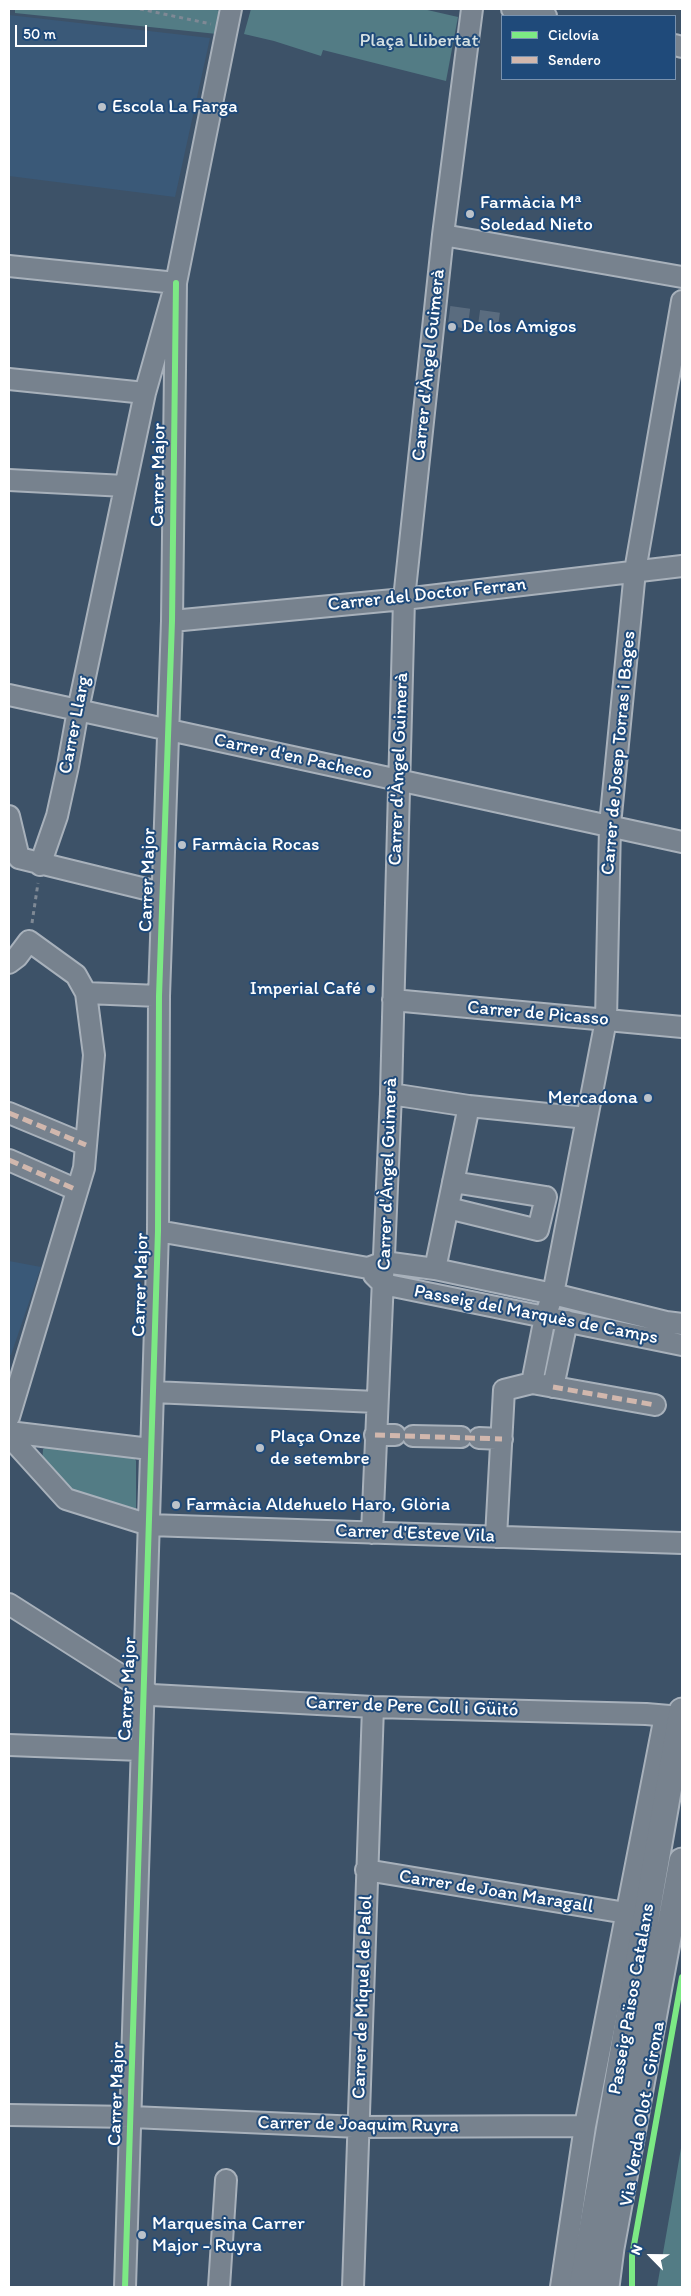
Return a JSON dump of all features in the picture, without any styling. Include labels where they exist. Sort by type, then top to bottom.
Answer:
[{"type":"main road","name":"Passeig Països Catalans","points":[[582,2287],[676,1715]]},
{"type":"main road","points":[[606,2287],[611,2248],[682,1861]]},
{"type":"street","name":"Carrer d'Àngel Guimerà","points":[[372,1533],[376,1402],[383,1284],[376,1265],[391,1094],[404,599],[442,315],[443,235],[472,9]]},
{"type":"street","points":[[512,9],[541,15]]},
{"type":"street","name":"Carrer Major","points":[[126,483],[145,393],[176,283],[229,18]]},
{"type":"street","points":[[443,235],[682,277]]},
{"type":"street","points":[[9,266],[176,283]]},
{"type":"street","name":"Carrer Major","points":[[125,2287],[132,2117],[140,1750],[144,1690],[158,1231],[159,996],[172,621],[176,283]]},
{"type":"street","name":"Carrer de Josep Torras i Bages","points":[[532,1384],[545,1317],[553,1294],[606,1020],[610,825],[635,571],[682,301]]},
{"type":"street","points":[[9,379],[145,393]]},
{"type":"street","points":[[9,480],[126,483]]},
{"type":"street","name":"Carrer Llarg","points":[[40,865],[57,816],[126,483]]},
{"type":"street","name":"Carrer del Doctor Ferran","points":[[172,621],[404,599],[682,566]]},
{"type":"street","name":"Carrer d'en Pacheco","points":[[9,695],[682,842]]},
{"type":"street","points":[[10,823],[14,860],[162,893]]},
{"type":"street","points":[[9,963],[17,958],[29,940],[76,975],[86,993],[94,1055],[84,1168],[9,1417]]},
{"type":"street","points":[[86,993],[159,996]]},
{"type":"street","name":"Carrer de Picasso","points":[[394,1000],[682,1027]]},
{"type":"street","points":[[391,1094],[469,1106],[587,1118]]},
{"type":"street","points":[[435,1269],[469,1106]]},
{"type":"street","points":[[9,1113],[86,1144]]},
{"type":"street","points":[[9,1160],[77,1190]]},
{"type":"street","points":[[448,1208],[538,1230],[546,1197],[453,1182]]},
{"type":"street","name":"Passeig del Marquès de Camps","points":[[158,1231],[376,1265],[435,1269],[553,1294],[657,1320],[682,1324]]},
{"type":"street","name":"Passeig del Marquès de Camps","points":[[383,1284],[682,1344]]},
{"type":"street","points":[[553,1388],[567,1321]]},
{"type":"street","points":[[496,1537],[504,1390],[532,1384],[655,1405]]},
{"type":"street","points":[[153,1392],[376,1402]]},
{"type":"street","points":[[9,1432],[150,1449]]},
{"type":"street","points":[[375,1435],[502,1439]]},
{"type":"street","name":"Carrer d'Esteve Vila","points":[[9,1436],[66,1499],[149,1525],[682,1543]]},
{"type":"street","name":"Carrer de Pere Coll i Güitó","points":[[9,1604],[152,1695],[373,1707],[676,1715]]},
{"type":"street","name":"Carrer de Miquel de Palol","points":[[353,2287],[373,1707]]},
{"type":"street","name":"Passeig Països Catalans","points":[[561,2287],[585,2126],[626,1913],[676,1715]]},
{"type":"street","points":[[9,1745],[140,1750]]},
{"type":"street","name":"Carrer de Joan Maragall","points":[[366,1870],[626,1913]]},
{"type":"street","name":"Carrer de Joaquim Ruyra","points":[[9,2115],[132,2117],[359,2127],[585,2126]]},
{"type":"street","points":[[219,2287],[226,2180]]},
{"type":"path","points":[[140,9],[229,18]]},
{"type":"path","points":[[29,940],[40,865]]},
{"type":"shaded area","name":"Escola La Farga","points":[[9,15],[210,38],[175,197],[9,176]]},
{"type":"shaded area","points":[[9,1261],[41,1267],[11,1355],[9,1355]]},
{"type":"green space","points":[[15,9],[212,9],[221,11],[217,34],[15,13]]},
{"type":"green space","name":"Plaça Llibertat","points":[[251,9],[423,9],[458,17],[446,81],[323,50],[321,56],[274,41],[244,34]]},
{"type":"green space","points":[[52,1444],[133,1455],[136,1461],[136,1514],[71,1492],[42,1465],[43,1449]]},
{"type":"green space","points":[[681,2148],[682,2287],[657,2287],[670,2213]]},
{"type":"tunnel","points":[[449,316],[508,324]]},
{"type":"marked path","points":[[9,1113],[86,1145]]},
{"type":"marked path","points":[[9,1160],[77,1190]]},
{"type":"marked path","points":[[553,1387],[655,1405]]},
{"type":"marked path","points":[[375,1435],[502,1439]]},
{"type":"cycle path","points":[[125,2287],[158,1231],[159,996],[172,621],[176,283]]},
{"type":"cycle path","name":"Via Verda Olot - Girona","points":[[632,2287],[632,2256],[682,1977]]},
{"type":"place","name":"Escola La Farga","points":[[102,107]]},
{"type":"place","name":"Farmàcia Mª Soledad Nieto","points":[[470,214]]},
{"type":"place","name":"De los Amigos","points":[[452,327]]},
{"type":"place","name":"Farmàcia Rocas","points":[[182,845]]},
{"type":"place","name":"Imperial Café","points":[[371,989]]},
{"type":"place","name":"Mercadona","points":[[648,1098]]},
{"type":"place","name":"Plaça Onze de setembre","points":[[260,1448]]},
{"type":"place","name":"Farmàcia Aldehuelo Haro, Glòria","points":[[176,1505]]},
{"type":"place","name":"Marquesina Carrer Major - Ruyra","points":[[142,2235]]}]
